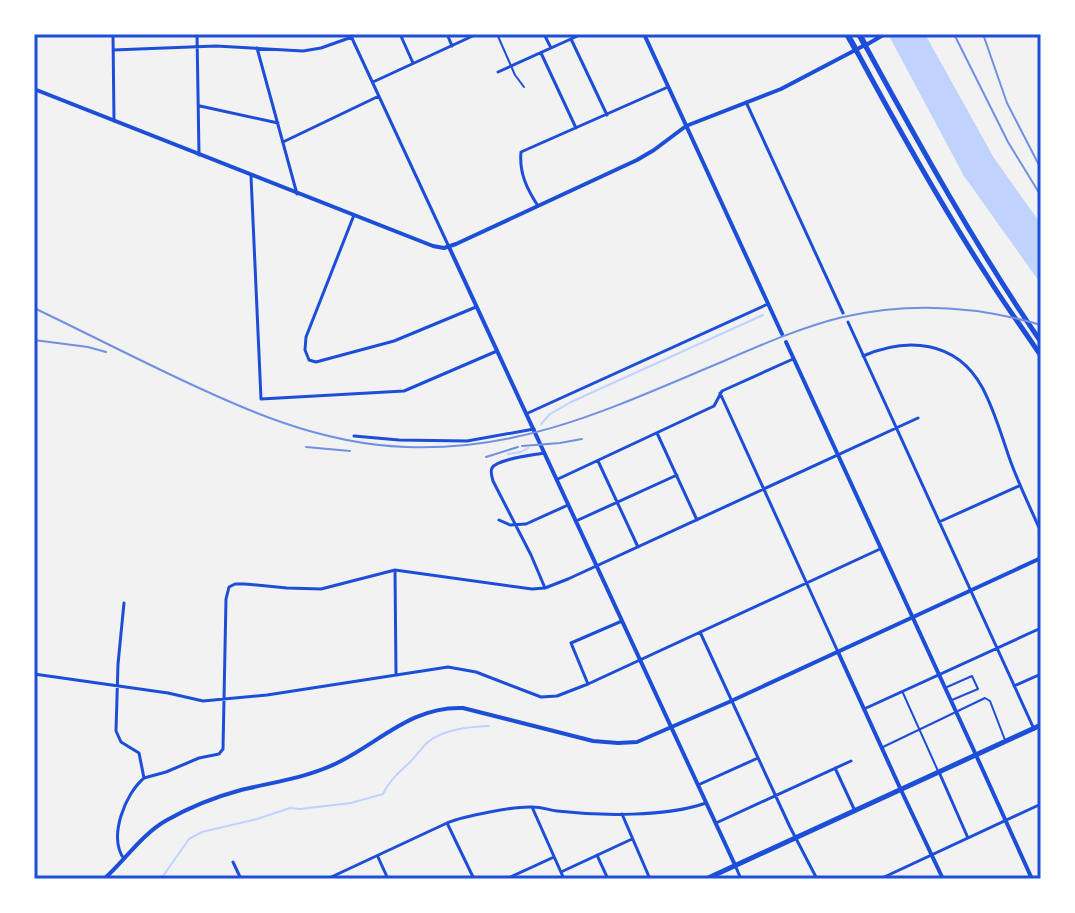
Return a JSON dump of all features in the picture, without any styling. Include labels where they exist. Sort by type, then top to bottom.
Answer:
[{"type":"highway","points":[[847,34],[856,50]]},
{"type":"highway","points":[[859,34],[865,45]]},
{"type":"main road","points":[[865,45],[957,208],[1041,342]]},
{"type":"main road","points":[[856,50],[901,134],[967,244],[1041,356]]},
{"type":"main road","points":[[706,879],[1041,725]]},
{"type":"street","points":[[113,34],[114,121]]},
{"type":"street","points":[[197,34],[199,155]]},
{"type":"street","points":[[400,34],[413,63]]},
{"type":"street","points":[[447,34],[452,46]]},
{"type":"street","points":[[373,82],[477,34]]},
{"type":"street","points":[[544,34],[551,48]]},
{"type":"street","points":[[498,72],[582,34]]},
{"type":"street","points":[[644,34],[782,334]]},
{"type":"street","points":[[34,89],[433,246],[449,247],[648,154],[686,126],[781,89],[885,34]]},
{"type":"street","points":[[113,50],[197,47],[303,51],[332,45],[351,36],[741,879]]},
{"type":"street","points":[[571,39],[607,115]]},
{"type":"street","points":[[257,48],[297,194]]},
{"type":"street","points":[[541,53],[576,128]]},
{"type":"street","points":[[538,206],[525,182],[521,153],[668,87]]},
{"type":"street","points":[[283,142],[379,96]]},
{"type":"street","points":[[746,102],[843,313]]},
{"type":"street","points":[[199,106],[278,123]]},
{"type":"street","points":[[251,176],[261,399],[404,391],[497,351]]},
{"type":"street","points":[[354,215],[305,345],[311,362],[394,341],[477,307]]},
{"type":"street","points":[[526,414],[768,304]]},
{"type":"street","points":[[848,322],[1034,729]]},
{"type":"street","points":[[786,342],[1032,879],[1041,875]]},
{"type":"street","points":[[863,356],[906,344],[929,346],[950,355],[968,369],[982,387],[1041,532]]},
{"type":"street","points":[[720,393],[793,359]]},
{"type":"street","points":[[557,480],[714,406],[720,393]]},
{"type":"street","points":[[720,393],[943,879]]},
{"type":"street","points":[[124,859],[118,845],[122,814],[130,794],[144,778],[222,752],[226,599],[229,587],[238,583],[321,589],[395,570],[532,589],[545,588],[918,418]]},
{"type":"street","points":[[354,436],[467,441],[534,429]]},
{"type":"street","points":[[657,433],[697,520]]},
{"type":"street","points":[[544,453],[500,462],[491,470],[493,481],[545,588]]},
{"type":"street","points":[[598,461],[638,547]]},
{"type":"street","points":[[576,521],[677,475]]},
{"type":"street","points":[[939,522],[1020,486]]},
{"type":"street","points":[[499,520],[517,526],[568,505]]},
{"type":"street","points":[[34,674],[168,693],[197,701],[224,700],[457,668],[476,672],[534,695],[549,697],[588,684],[881,549]]},
{"type":"street","points":[[104,879],[154,829],[181,812],[239,791],[329,767],[431,710],[470,710],[593,741],[637,742],[1041,558]]},
{"type":"street","points":[[395,570],[396,675]]},
{"type":"street","points":[[124,603],[117,736],[139,753],[144,778]]},
{"type":"street","points":[[588,684],[571,643],[622,621]]},
{"type":"street","points":[[864,709],[1041,628]]},
{"type":"street","points":[[700,632],[817,879]]},
{"type":"street","points":[[1014,686],[1041,674]]},
{"type":"street","points":[[698,785],[758,758]]},
{"type":"street","points":[[715,823],[851,761]]},
{"type":"street","points":[[835,768],[855,811]]},
{"type":"street","points":[[939,772],[968,838]]},
{"type":"street","points":[[327,879],[447,823],[465,818],[532,807],[622,814],[686,809],[706,803]]},
{"type":"street","points":[[880,879],[1041,804]]},
{"type":"street","points":[[532,807],[564,879]]},
{"type":"street","points":[[622,814],[650,879]]},
{"type":"street","points":[[447,823],[474,879]]},
{"type":"street","points":[[561,872],[632,839]]},
{"type":"street","points":[[597,855],[608,879]]},
{"type":"street","points":[[377,856],[388,879]]},
{"type":"street","points":[[506,879],[554,857]]},
{"type":"street","points":[[233,862],[241,879]]},
{"type":"street","points":[[895,872],[898,879]]},
{"type":"lane","points":[[497,34],[515,75],[524,87]]},
{"type":"lane","points":[[945,688],[972,676],[978,689],[951,701]]},
{"type":"lane","points":[[902,691],[939,772]]},
{"type":"lane","points":[[882,747],[985,698],[998,716],[997,722],[1006,742]]},
{"type":"water","points":[[888,34],[925,34],[994,158],[1041,224],[1041,284],[964,176]]},
{"type":"waterway","points":[[541,424],[550,414],[571,402],[763,315]]},
{"type":"waterway","points":[[508,454],[528,448]]},
{"type":"waterway","points":[[161,879],[189,839],[202,832],[290,808],[351,803],[383,794],[396,776],[434,738],[457,730],[489,726]]},
{"type":"railway","points":[[954,34],[1008,142],[1041,196]]},
{"type":"railway","points":[[983,34],[1007,103],[1041,169]]},
{"type":"railway","points":[[34,308],[252,411],[312,432],[406,447],[449,447],[531,434],[608,409],[783,336],[868,312],[943,308],[992,314],[1041,325]]},
{"type":"railway","points":[[34,340],[106,352]]},
{"type":"railway","points":[[522,446],[582,439]]},
{"type":"railway","points":[[306,447],[350,451]]},
{"type":"railway","points":[[486,457],[518,447]]}]
